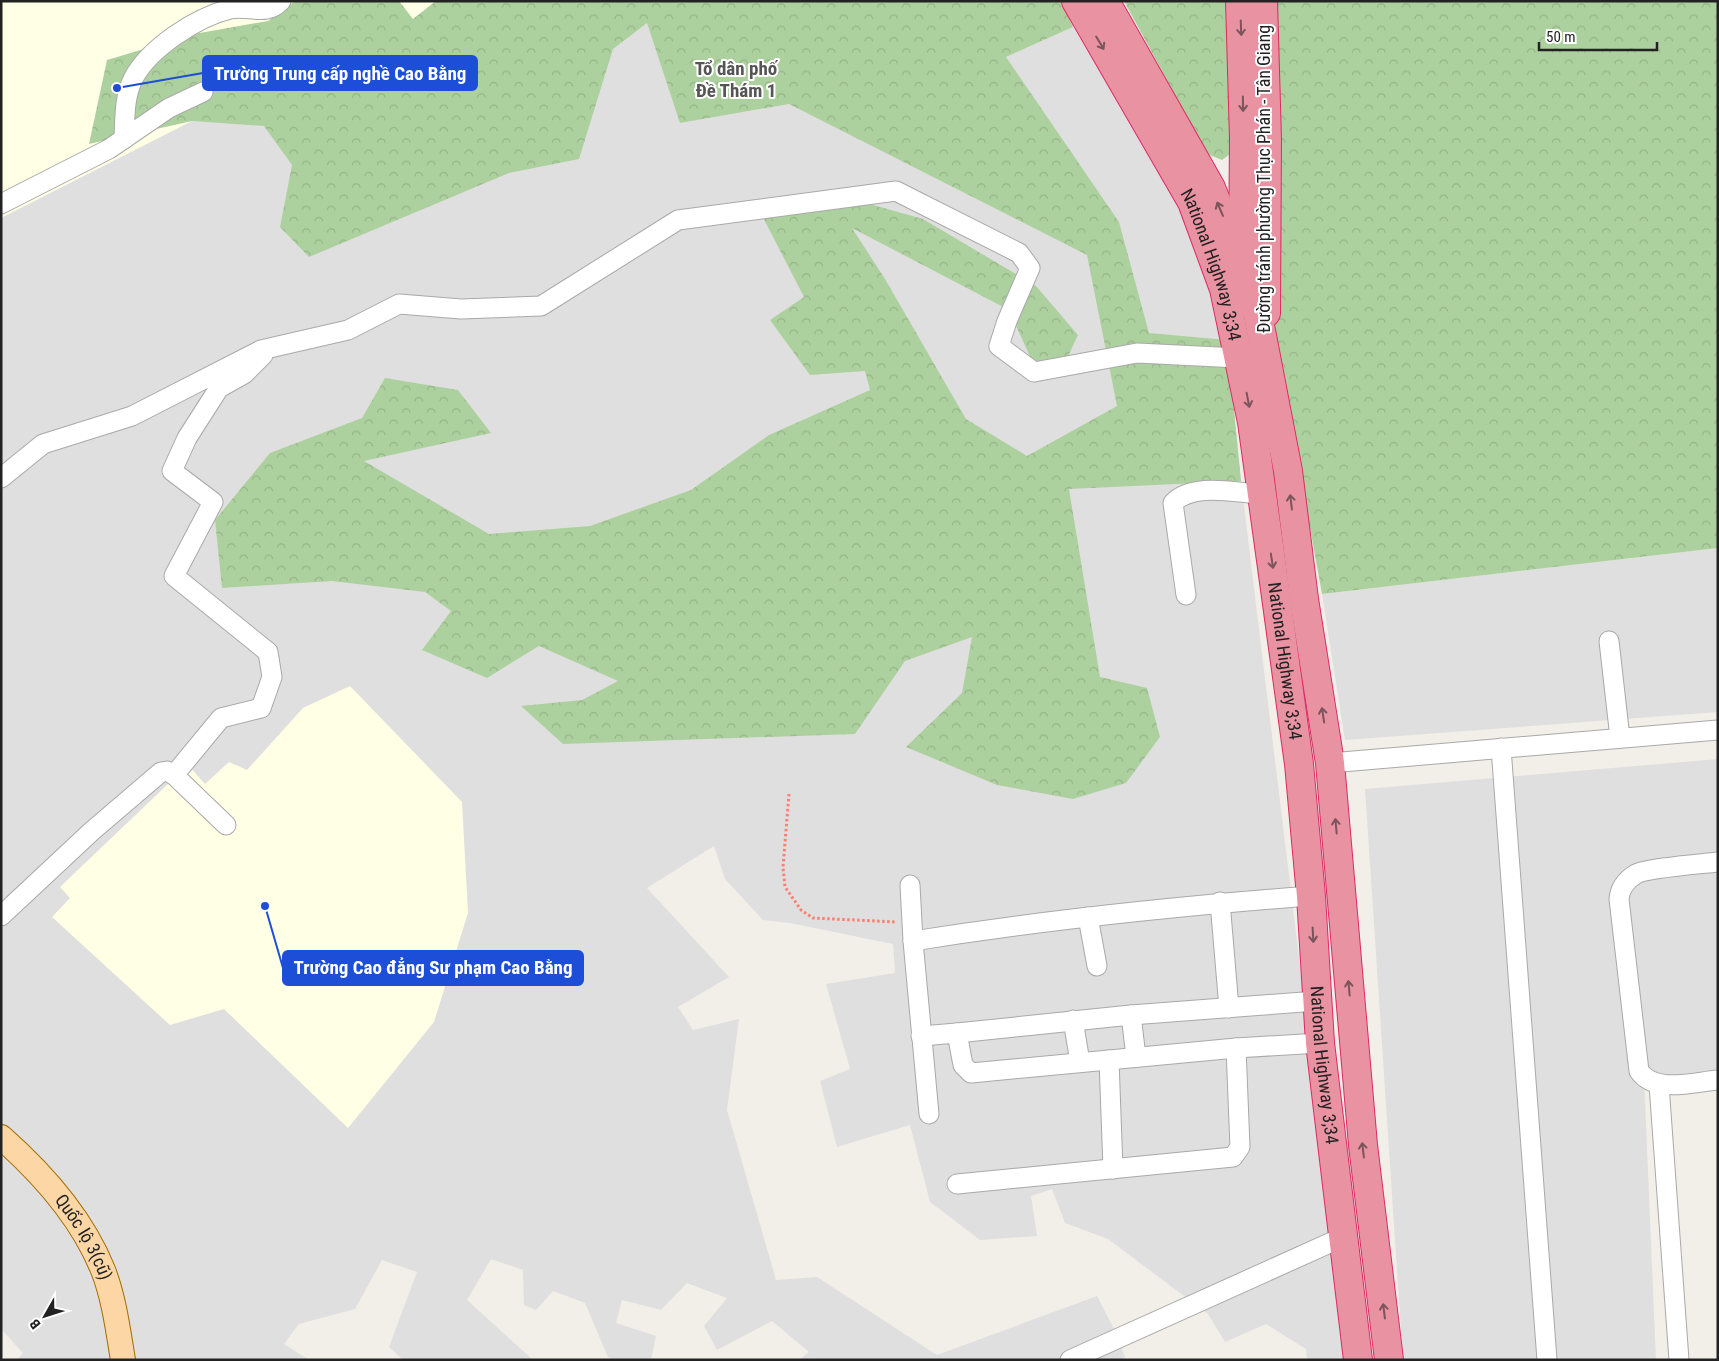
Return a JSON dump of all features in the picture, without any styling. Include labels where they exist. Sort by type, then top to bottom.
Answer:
[{"type":"highway","name":"National Highway 3;34","points":[[1076,1],[1192,202],[1224,289],[1252,357],[1288,471],[1304,599],[1330,763],[1362,1146],[1389,1360]]},
{"type":"highway","name":"National Highway 3;34","points":[[1105,1],[1211,188],[1242,266]]},
{"type":"highway","name":"Đường tránh phường Thục Phán - Tân Giang","points":[[1240,1],[1255,139],[1252,357]]},
{"type":"highway","name":"Đường tránh phường Thục Phán - Tân Giang","points":[[1252,357],[1242,266],[1255,139],[1263,1]]},
{"type":"highway","points":[[1187,146],[1205,162],[1215,167],[1224,167],[1232,163],[1255,139]]},
{"type":"highway","name":"National Highway 3;34","points":[[1252,357],[1252,422],[1299,764],[1312,896],[1320,1043],[1358,1360]]},
{"type":"highway","points":[[1299,764],[1330,763]]},
{"type":"highway","points":[[1343,1237],[1374,1233]]},
{"type":"main road","name":"Quốc lộ 3(cũ)","points":[[1,1137],[47,1182],[90,1242],[104,1271],[122,1360]]},
{"type":"street","points":[[124,139],[126,102],[133,78],[148,59],[172,36],[201,20],[232,8],[271,9],[281,1]]},
{"type":"street","points":[[1,204],[124,139],[169,108],[203,92]]},
{"type":"street","points":[[1,478],[43,444],[132,416],[261,350],[348,330],[399,304],[461,309],[541,306],[678,220],[896,191],[1019,253],[1030,268],[1007,321],[999,346],[1034,372],[1137,354],[1252,357]]},
{"type":"street","points":[[174,775],[221,718],[262,708],[272,677],[268,652],[174,576],[213,502],[172,471],[187,438],[219,388],[244,374],[270,348]]},
{"type":"street","points":[[1186,595],[1173,502],[1179,496],[1205,491],[1261,494]]},
{"type":"street","points":[[1609,641],[1620,738]]},
{"type":"street","points":[[1330,763],[1718,730]]},
{"type":"street","points":[[1501,748],[1547,1360]]},
{"type":"street","points":[[1,916],[156,775],[165,771],[174,775],[226,825]]},
{"type":"street","points":[[1718,862],[1638,873],[1630,878],[1620,891],[1619,899],[1636,1064],[1644,1078],[1659,1085],[1718,1080]]},
{"type":"street","points":[[910,884],[921,1036],[929,1114]]},
{"type":"street","points":[[913,932],[1088,917],[1220,902],[1312,896]]},
{"type":"street","points":[[1220,902],[1228,1008]]},
{"type":"street","points":[[1088,917],[1096,966]]},
{"type":"street","points":[[921,1036],[1131,1015],[1317,1002]]},
{"type":"street","points":[[1131,1015],[1136,1057]]},
{"type":"street","points":[[1073,1020],[1080,1062]]},
{"type":"street","points":[[957,1033],[963,1065],[971,1072],[1236,1048],[1320,1043]]},
{"type":"street","points":[[957,1184],[1229,1159],[1236,1154],[1240,1147],[1236,1048]]},
{"type":"street","points":[[1109,1060],[1113,1169]]},
{"type":"street","points":[[1659,1085],[1679,1360]]},
{"type":"street","points":[[1070,1360],[1343,1237]]},
{"type":"path","points":[[789,794],[783,867],[785,886],[801,910],[813,918],[913,932]]},
{"type":"shaded area","points":[[1,1],[771,1],[1006,57],[1073,27],[1201,237],[1227,340],[1241,481],[1338,1278],[1344,1360],[1307,1360],[1306,1349],[1266,1324],[1225,1342],[1208,1314],[1108,1239],[1065,1223],[1052,1189],[1031,1196],[1037,1236],[980,1240],[930,1202],[910,1125],[837,1147],[820,1081],[850,1069],[826,984],[895,973],[893,944],[790,923],[763,920],[725,879],[714,846],[647,888],[729,977],[678,1007],[693,1030],[739,1019],[727,1110],[776,1280],[817,1277],[937,1355],[1097,1296],[1114,1329],[1125,1357],[1122,1360],[799,1360],[809,1352],[772,1321],[717,1350],[704,1326],[727,1298],[687,1283],[661,1310],[622,1300],[616,1323],[656,1336],[651,1360],[613,1360],[608,1357],[585,1303],[553,1291],[536,1310],[524,1305],[523,1270],[491,1259],[467,1300],[533,1360],[403,1360],[389,1347],[417,1272],[382,1260],[355,1309],[299,1324],[284,1344],[309,1360],[17,1360],[23,1353],[1,1329]]},
{"type":"shaded area","points":[[1,1],[436,1],[367,56],[192,121],[1,218]]},
{"type":"shaded area","points":[[1718,548],[1718,712],[1345,740],[1322,594]]},
{"type":"shaded area","points":[[350,686],[462,802],[468,913],[434,1022],[348,1128],[224,1009],[170,1025],[52,917],[70,898],[60,887],[188,765],[205,784],[229,762],[247,770],[303,708]]},
{"type":"shaded area","points":[[1718,759],[1718,1070],[1644,1078],[1656,1360],[1403,1360],[1365,789]]},
{"type":"green space","points":[[295,1],[399,1],[413,19],[436,1],[1061,1],[1073,27],[1006,57],[1119,222],[1149,333],[1227,340],[1241,481],[1069,489],[1100,677],[1147,688],[1160,737],[1126,783],[1073,799],[997,785],[906,747],[962,693],[972,637],[905,661],[855,734],[563,744],[521,706],[582,700],[618,681],[539,646],[487,678],[422,650],[451,611],[425,592],[332,581],[222,588],[215,520],[270,453],[362,418],[385,378],[458,390],[491,433],[364,461],[489,534],[590,526],[691,490],[769,435],[870,390],[865,371],[810,375],[770,320],[804,297],[755,202],[841,196],[923,219],[1036,286],[1078,335],[1062,369],[1032,361],[1009,310],[852,228],[885,279],[966,419],[1027,456],[1117,406],[1087,255],[789,104],[680,123],[647,23],[613,49],[579,159],[509,173],[309,257],[280,227],[292,165],[264,126],[192,121],[89,144],[107,60],[194,34],[268,21]]},
{"type":"green space","points":[[1124,1],[1235,1],[1233,152],[1222,160],[1207,154]]},
{"type":"green space","points":[[1269,1],[1718,1],[1718,548],[1322,594],[1273,323]]},
{"type":"place","name":"Trường Trung cấp nghề Cao Bằng","points":[[117,88]]},
{"type":"place","name":"Trường Cao đẳng Sư phạm Cao Bằng","points":[[265,906]]},
{"type":"district","name":"Tổ dân phố Đề Thám 1","points":[[736,79]]}]
